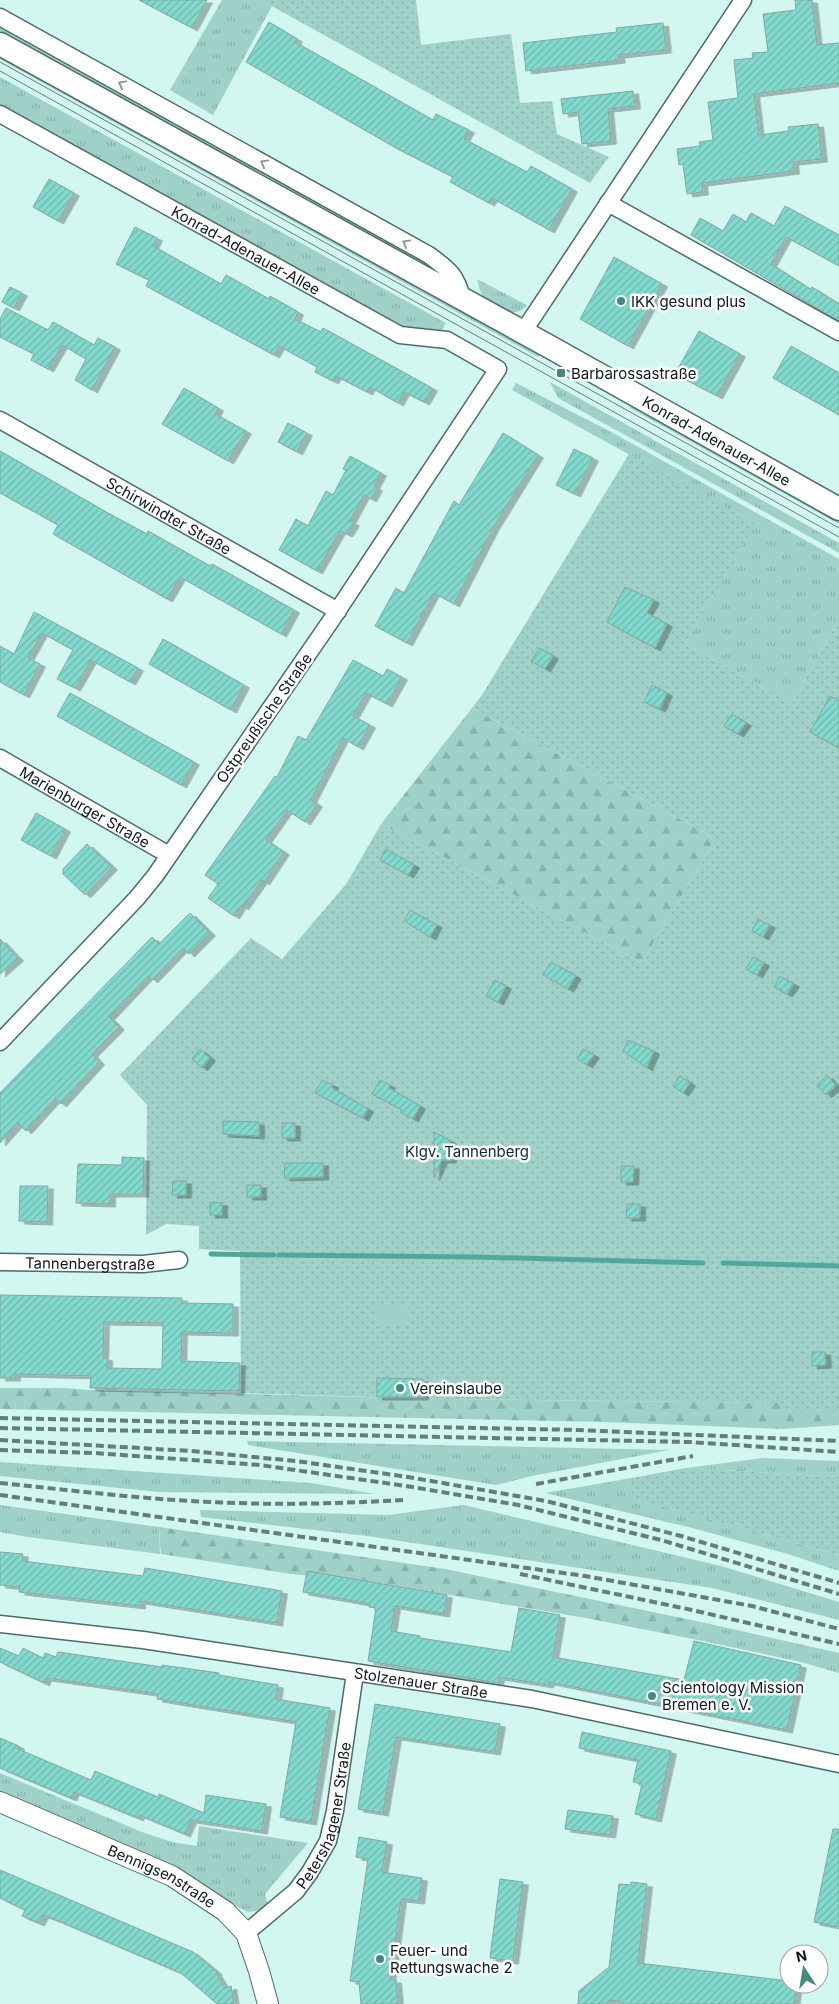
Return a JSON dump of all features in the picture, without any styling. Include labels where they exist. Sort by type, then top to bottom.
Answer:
[{"type":"main road","name":"Konrad-Adenauer-Allee","points":[[0,44],[523,332],[839,510]]},
{"type":"street","points":[[523,332],[743,0]]},
{"type":"street","points":[[0,16],[429,255],[448,268],[458,284],[462,299]]},
{"type":"street","name":"Konrad-Adenauer-Allee","points":[[0,114],[400,335],[447,340],[498,370]]},
{"type":"street","points":[[608,203],[839,332]]},
{"type":"street","name":"Ostpreußische Straße","points":[[0,1042],[137,898],[155,876],[338,611],[498,370]]},
{"type":"street","name":"Schirwindter Straße","points":[[0,420],[338,611]]},
{"type":"street","name":"Marienburger Straße","points":[[0,758],[169,855]]},
{"type":"street","name":"Tannenbergstraße","points":[[0,1262],[143,1264],[179,1260]]},
{"type":"street","name":"Stolzenauer Straße","points":[[0,1624],[143,1640],[532,1699],[839,1764]]},
{"type":"street","name":"Petershagener Straße","points":[[246,1933],[296,1891],[310,1872],[328,1841],[335,1811],[355,1673]]},
{"type":"street","name":"Bennigsenstraße","points":[[0,1802],[172,1876],[224,1911],[246,1933],[268,2004]]},
{"type":"green space","points":[[222,0],[261,0],[272,6],[213,115],[170,90]]},
{"type":"green space","points":[[261,0],[416,0],[421,45],[511,34],[520,103],[552,101],[557,134],[609,157],[590,183]]},
{"type":"green space","points":[[0,26],[423,261],[442,277],[0,33]]},
{"type":"green space","points":[[0,53],[541,354],[538,357],[0,59]]},
{"type":"green space","points":[[0,77],[446,323],[442,330],[396,326],[0,107]]},
{"type":"green space","points":[[477,279],[527,305],[522,310],[516,312],[496,308],[485,300]]},
{"type":"green space","points":[[550,382],[839,543],[839,553],[558,398]]},
{"type":"green space","points":[[516,383],[615,434],[839,559],[839,620],[792,703],[685,644],[755,524],[512,390]]},
{"type":"green space","points":[[632,404],[839,520],[839,524],[630,408]]},
{"type":"green space","name":"Klgv. Tannenberg","points":[[629,454],[756,524],[685,644],[792,703],[839,620],[839,1412],[784,1412],[783,1403],[443,1399],[241,1393],[240,1251],[199,1249],[199,1226],[166,1224],[146,1235],[147,1105],[120,1075],[251,938],[282,959],[347,883],[381,824],[642,963],[714,841],[706,833],[472,708],[482,695]]},
{"type":"green space","points":[[472,708],[706,833],[714,841],[642,963],[381,824]]},
{"type":"green space","points":[[374,1307],[408,1307],[408,1326],[374,1326]]},
{"type":"green space","points":[[0,1388],[64,1388],[443,1399],[784,1403],[784,1412],[839,1412],[839,1425],[783,1429],[606,1422],[0,1409]]},
{"type":"green space","points":[[247,1441],[669,1450],[532,1476],[496,1485],[248,1445]]},
{"type":"green space","points":[[763,1458],[839,1461],[839,1477],[686,1468]]},
{"type":"green space","points":[[0,1462],[311,1483],[376,1494],[159,1492],[0,1476]]},
{"type":"green space","points":[[686,1468],[839,1477],[839,1555],[635,1499],[626,1479]]},
{"type":"green space","points":[[626,1479],[636,1499],[839,1555],[839,1571],[788,1554],[692,1528],[545,1493]]},
{"type":"green space","points":[[0,1505],[159,1527],[160,1554],[0,1532]]},
{"type":"green space","points":[[464,1505],[721,1566],[839,1602],[839,1620],[712,1588],[367,1536],[201,1517],[200,1510],[388,1515]]},
{"type":"green space","points":[[159,1527],[445,1569],[701,1622],[698,1640],[586,1618],[373,1582],[292,1574],[161,1554]]},
{"type":"green space","points":[[701,1622],[839,1653],[839,1673],[801,1662],[698,1640]]},
{"type":"green space","points":[[0,1773],[142,1832],[172,1842],[197,1846],[199,1826],[308,1843],[265,1894],[268,1905],[256,1911],[248,1912],[227,1902],[158,1860],[0,1791]]},
{"type":"building","points":[[139,0],[207,0],[192,28]]},
{"type":"building","points":[[795,0],[812,0],[817,45],[839,43],[839,83],[754,94],[759,135],[789,131],[788,127],[818,124],[822,159],[793,162],[794,171],[702,183],[703,192],[687,194],[683,164],[679,165],[677,149],[700,146],[699,142],[713,140],[708,102],[738,98],[734,60],[753,58],[752,53],[768,52],[763,14],[796,10]]},
{"type":"building","points":[[269,22],[297,39],[295,42],[433,120],[436,114],[469,130],[464,139],[527,172],[531,166],[572,189],[549,230],[492,198],[489,203],[450,182],[453,177],[396,148],[246,62]]},
{"type":"building","points":[[663,23],[666,50],[619,55],[620,60],[526,71],[523,43],[617,32],[616,28]]},
{"type":"building","points":[[633,91],[635,106],[608,109],[611,141],[582,144],[578,112],[563,114],[561,99]]},
{"type":"building","points":[[49,179],[74,193],[58,221],[33,207]]},
{"type":"building","points":[[785,206],[839,235],[839,266],[786,237],[771,264],[810,289],[812,287],[839,304],[839,321],[691,235],[700,218],[723,231],[733,214],[746,222],[751,213],[774,226]]},
{"type":"building","points":[[135,227],[157,238],[153,246],[221,284],[226,275],[269,299],[270,296],[298,312],[295,319],[321,332],[323,328],[432,388],[424,402],[404,392],[398,403],[370,387],[367,392],[336,376],[333,381],[315,372],[317,367],[279,346],[274,355],[146,286],[149,280],[116,264]]},
{"type":"building","name":"IKK gesund plus","points":[[614,257],[662,284],[628,346],[580,319]]},
{"type":"building","points":[[10,287],[22,293],[14,308],[2,302]]},
{"type":"building","points":[[6,308],[48,330],[53,322],[94,345],[98,338],[115,347],[92,390],[75,380],[86,359],[62,345],[48,369],[31,360],[34,354],[0,337],[0,319]]},
{"type":"building","points":[[699,331],[740,354],[717,396],[675,374]]},
{"type":"building","points":[[791,346],[839,373],[839,415],[773,378]]},
{"type":"building","points":[[184,388],[218,408],[215,414],[246,431],[228,461],[162,424]]},
{"type":"building","points":[[288,423],[307,433],[297,452],[278,442]]},
{"type":"building","points":[[503,433],[538,455],[493,528],[454,604],[434,593],[407,643],[375,626],[396,588],[404,593],[454,501],[459,505]]},
{"type":"building","points":[[574,449],[593,458],[575,494],[556,485]]},
{"type":"building","points":[[0,451],[106,512],[147,534],[148,531],[210,566],[212,564],[294,610],[281,634],[180,577],[167,599],[53,534],[58,525],[0,493]]},
{"type":"building","points":[[350,456],[381,473],[374,486],[377,488],[371,499],[364,495],[350,521],[354,523],[347,534],[340,531],[317,571],[279,550],[296,519],[308,526],[326,491],[333,495],[346,470],[343,469]]},
{"type":"building","points":[[625,587],[654,600],[647,613],[667,624],[655,648],[607,622]]},
{"type":"building","points":[[34,612],[138,668],[130,682],[91,660],[75,688],[57,679],[73,650],[42,633],[28,658],[40,664],[24,695],[0,682],[0,646],[14,654]]},
{"type":"building","points":[[163,639],[244,685],[231,710],[149,664]]},
{"type":"building","points":[[540,648],[553,656],[545,669],[531,661]]},
{"type":"building","points":[[353,660],[383,676],[387,669],[402,677],[387,704],[366,693],[353,716],[370,725],[358,747],[343,738],[311,800],[317,804],[305,822],[287,810],[266,840],[284,852],[264,882],[262,880],[243,907],[241,905],[234,916],[208,898],[218,884],[205,875],[275,776],[277,777],[298,736],[306,740]]},
{"type":"building","points":[[652,685],[667,693],[660,709],[644,702]]},
{"type":"building","points":[[70,693],[194,762],[181,785],[57,716]]},
{"type":"building","points":[[830,696],[839,701],[839,748],[810,732]]},
{"type":"building","points":[[732,714],[746,723],[738,734],[724,726]]},
{"type":"building","points":[[36,813],[65,829],[51,856],[21,840]]},
{"type":"building","points":[[87,844],[112,867],[85,895],[63,874],[63,869]]},
{"type":"building","points":[[386,849],[414,865],[408,875],[380,860]]},
{"type":"building","points":[[410,910],[437,925],[430,937],[404,921]]},
{"type":"building","points":[[190,913],[210,933],[189,954],[183,948],[152,980],[148,976],[109,1017],[119,1027],[92,1054],[99,1062],[61,1104],[55,1099],[26,1131],[18,1123],[0,1143],[0,1093],[152,937],[159,944]]},
{"type":"building","points":[[758,919],[770,925],[763,937],[752,931]]},
{"type":"building","points":[[0,939],[18,958],[0,974]]},
{"type":"building","points":[[753,957],[764,963],[757,975],[746,969]]},
{"type":"building","points":[[551,962],[576,976],[568,989],[543,975]]},
{"type":"building","points":[[780,976],[794,984],[787,994],[774,987]]},
{"type":"building","points":[[495,980],[506,986],[498,1002],[486,996]]},
{"type":"building","points":[[628,1040],[654,1051],[647,1068],[623,1051]]},
{"type":"building","points":[[200,1049],[210,1058],[202,1068],[192,1059]]},
{"type":"building","points":[[583,1049],[594,1055],[587,1065],[577,1059]]},
{"type":"building","points":[[827,1075],[836,1086],[826,1095],[817,1085]]},
{"type":"building","points":[[680,1076],[690,1083],[683,1093],[673,1086]]},
{"type":"building","points":[[322,1080],[333,1085],[332,1088],[368,1109],[363,1118],[315,1093]]},
{"type":"building","points":[[380,1080],[390,1085],[389,1088],[420,1106],[413,1119],[400,1112],[402,1110],[372,1094]]},
{"type":"building","points":[[223,1121],[259,1122],[259,1136],[223,1134]]},
{"type":"building","points":[[282,1123],[295,1123],[295,1138],[282,1138]]},
{"type":"building","points":[[434,1132],[451,1141],[449,1146],[451,1146],[451,1160],[442,1160],[434,1178]]},
{"type":"building","points":[[122,1157],[144,1158],[143,1194],[110,1194],[110,1204],[76,1203],[78,1164],[122,1165]]},
{"type":"building","points":[[285,1163],[323,1163],[323,1177],[284,1178]]},
{"type":"building","points":[[621,1166],[634,1166],[633,1182],[621,1182]]},
{"type":"building","points":[[173,1181],[186,1181],[186,1195],[172,1195]]},
{"type":"building","points":[[247,1185],[261,1185],[261,1197],[247,1197]]},
{"type":"building","points":[[20,1186],[48,1186],[47,1222],[19,1221]]},
{"type":"building","points":[[210,1202],[222,1203],[222,1215],[210,1215]]},
{"type":"building","points":[[627,1204],[640,1204],[640,1218],[626,1218]]},
{"type":"building","points":[[0,1295],[182,1298],[182,1303],[233,1304],[233,1333],[182,1332],[181,1361],[240,1363],[239,1391],[90,1388],[91,1376],[15,1374],[15,1378],[0,1378]],"holes":[[[104,1322],[163,1323],[162,1369],[107,1368],[107,1358],[103,1357]]]},
{"type":"building","points":[[812,1352],[825,1352],[826,1365],[812,1366]]},
{"type":"building","name":"Vereinslaube","points":[[377,1378],[423,1379],[423,1397],[377,1397]]},
{"type":"building","points":[[0,1552],[23,1554],[22,1561],[143,1576],[145,1568],[282,1591],[277,1623],[140,1601],[140,1606],[19,1592],[20,1587],[0,1585]]},
{"type":"building","points":[[307,1571],[447,1595],[444,1614],[395,1606],[391,1631],[420,1636],[420,1638],[511,1652],[519,1608],[560,1615],[553,1657],[684,1680],[694,1641],[801,1665],[787,1730],[549,1682],[548,1685],[499,1677],[498,1683],[368,1661],[376,1608],[369,1607],[370,1604],[303,1592]]},
{"type":"building","points":[[0,1648],[19,1656],[23,1648],[43,1658],[45,1653],[56,1657],[58,1652],[219,1673],[219,1675],[278,1685],[276,1699],[330,1708],[311,1822],[280,1817],[296,1722],[157,1699],[158,1694],[46,1678],[44,1683],[0,1662]]},
{"type":"building","points":[[375,1704],[500,1724],[495,1752],[396,1737],[383,1813],[358,1809]]},
{"type":"building","points":[[582,1732],[671,1751],[656,1819],[635,1814],[642,1784],[633,1782],[638,1760],[579,1748]]},
{"type":"building","points":[[0,1738],[19,1746],[18,1749],[91,1780],[95,1771],[158,1797],[159,1794],[204,1813],[206,1795],[266,1804],[262,1831],[191,1820],[185,1834],[139,1815],[138,1818],[74,1792],[71,1798],[0,1768]]},
{"type":"building","points":[[568,1810],[613,1816],[610,1835],[565,1829]]},
{"type":"building","points":[[833,1829],[839,1829],[839,1927],[814,1922]]},
{"type":"building","points":[[359,1837],[387,1842],[382,1872],[422,1878],[419,1901],[401,1899],[390,1980],[396,1980],[398,2004],[361,2004],[359,1982],[350,1981],[368,1859],[356,1857]]},
{"type":"building","points":[[0,1870],[193,1952],[217,1972],[225,1988],[231,1986],[234,2004],[217,2004],[181,1973],[54,1919],[43,1915],[39,1923],[22,1916],[25,1910],[0,1898]]},
{"type":"building","points":[[500,1879],[523,1882],[513,1961],[490,1958]]},
{"type":"building","points":[[631,1882],[647,1884],[638,1963],[779,1980],[779,1994],[796,1994],[794,2004],[622,2004],[620,2001],[611,2000],[606,2004],[578,2004],[579,1991],[609,1967],[619,1884],[631,1885]]},
{"type":"waterway","points":[[211,1254],[274,1255]]},
{"type":"waterway","points":[[279,1255],[476,1257],[703,1263]]},
{"type":"waterway","points":[[723,1263],[839,1266]]},
{"type":"tram line","points":[[0,62],[839,528]]},
{"type":"tram line","points":[[0,71],[839,537]]},
{"type":"railway","points":[[0,1418],[578,1430],[839,1441]]},
{"type":"railway","points":[[0,1428],[690,1442],[839,1452]]},
{"type":"railway","points":[[0,1440],[191,1451],[296,1461],[408,1477],[546,1501],[681,1536],[839,1583]]},
{"type":"railway","points":[[0,1450],[95,1453],[260,1465],[406,1486],[518,1505],[661,1540],[839,1594]]},
{"type":"railway","points":[[536,1484],[693,1456]]},
{"type":"railway","points":[[0,1483],[206,1502],[299,1504],[404,1500]]},
{"type":"railway","points":[[0,1495],[585,1576],[752,1606],[839,1629]]},
{"type":"railway","points":[[520,1574],[692,1610],[839,1644]]},
{"type":"place","name":"IKK gesund plus","points":[[621,301]]},
{"type":"place","name":"Barbarossastraße","points":[[561,373]]},
{"type":"place","name":"Vereinslaube","points":[[400,1388]]},
{"type":"place","name":"Scientology Mission Bremen e. V.","points":[[652,1696]]},
{"type":"place","name":"Feuer- und Rettungswache 2","points":[[380,1959]]}]
